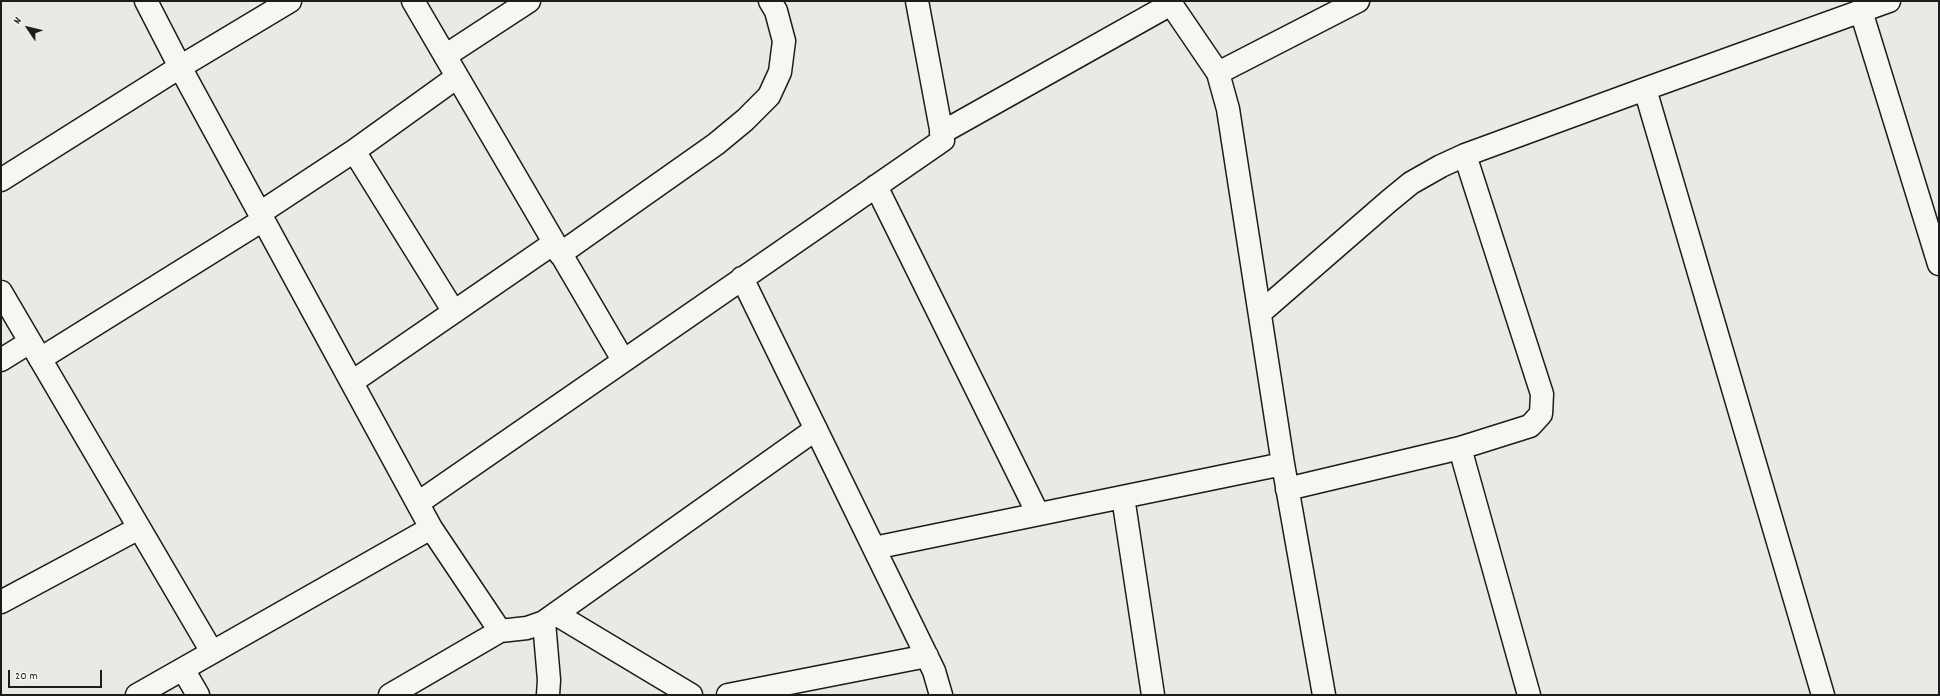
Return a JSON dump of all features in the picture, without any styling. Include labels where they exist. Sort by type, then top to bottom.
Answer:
[{"type":"street","points":[[146,1],[261,217],[431,528],[500,631]]},
{"type":"street","points":[[1,180],[180,67],[290,1]]},
{"type":"street","points":[[413,1],[623,360]]},
{"type":"street","points":[[444,56],[529,1]]},
{"type":"street","points":[[352,382],[454,312],[557,249],[716,144],[745,120],[769,96],[780,72],[784,41],[776,11],[770,1]]},
{"type":"street","points":[[418,503],[943,140],[917,1]]},
{"type":"street","points":[[1218,72],[1358,1]]},
{"type":"street","points":[[1260,314],[1411,183],[1441,166],[1465,155],[1889,1]]},
{"type":"street","points":[[941,133],[1170,2],[1218,72],[1228,109],[1287,489],[1324,695]]},
{"type":"street","points":[[1862,11],[1933,222],[1939,264]]},
{"type":"street","points":[[1,360],[35,351],[261,217],[457,77]]},
{"type":"street","points":[[1645,89],[1823,695]]},
{"type":"street","points":[[354,151],[454,312]]},
{"type":"street","points":[[1287,489],[1460,448],[1530,426],[1541,414],[1542,394],[1465,155]]},
{"type":"street","points":[[876,186],[1038,514]]},
{"type":"street","points":[[742,278],[927,656],[934,671],[941,695]]},
{"type":"street","points":[[1,292],[212,652]]},
{"type":"street","points":[[390,695],[500,631],[527,628],[550,618],[816,429]]},
{"type":"street","points":[[1460,448],[1529,695]]},
{"type":"street","points":[[874,548],[1283,464]]},
{"type":"street","points":[[1123,497],[1153,695]]},
{"type":"street","points":[[1,602],[139,528]]},
{"type":"street","points":[[137,695],[431,528]]},
{"type":"street","points":[[548,695],[550,618]]},
{"type":"street","points":[[550,618],[690,695]]},
{"type":"street","points":[[728,695],[927,656]]},
{"type":"street","points":[[183,669],[198,695]]}]
